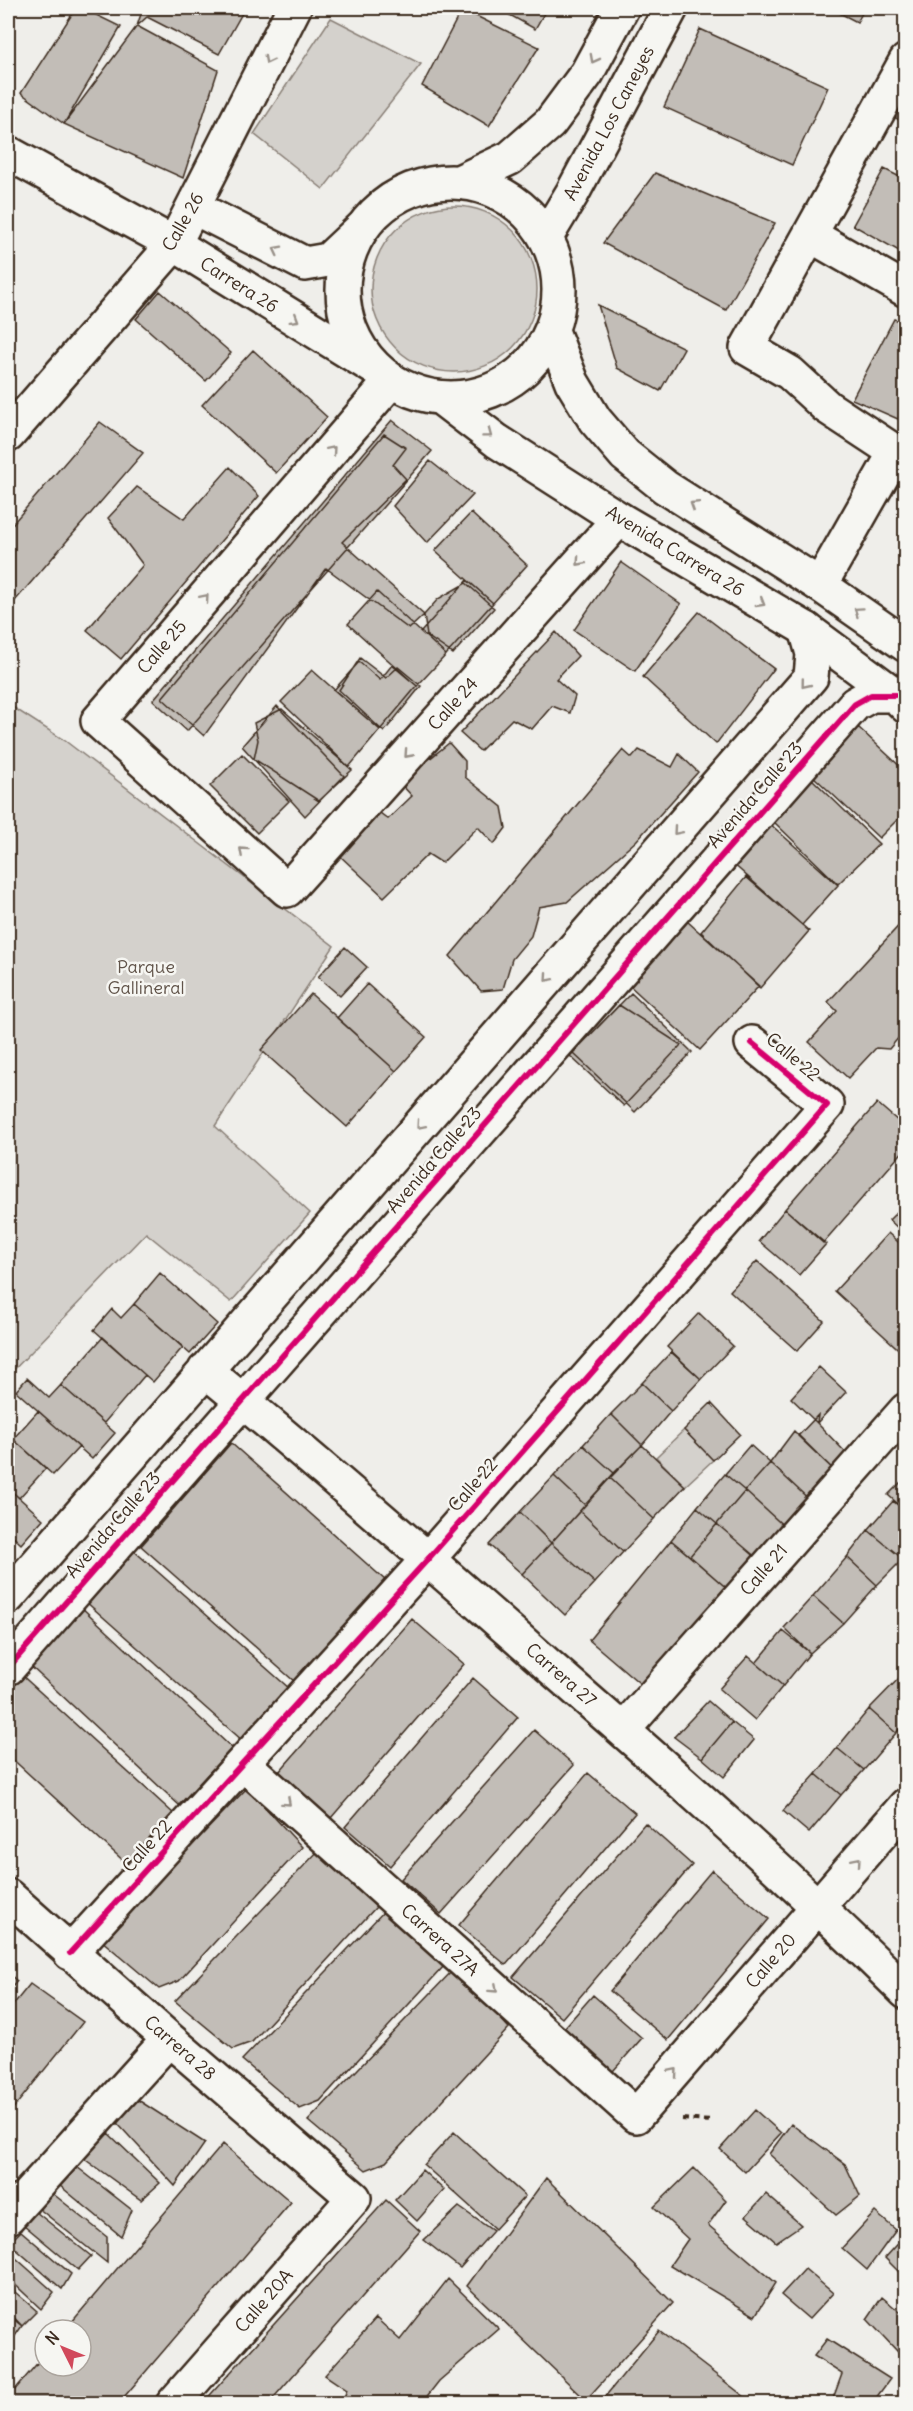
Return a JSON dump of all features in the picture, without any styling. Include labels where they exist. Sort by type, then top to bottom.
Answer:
[{"type":"street","name":"Calle 26","points":[[8,435],[174,244],[294,8]]},
{"type":"street","points":[[459,182],[510,158],[550,123],[587,73],[622,8]]},
{"type":"street","name":"Avenida Los Caneyes","points":[[546,237],[573,192],[671,8]]},
{"type":"street","points":[[820,585],[900,456],[827,407],[790,373],[747,348],[906,61]]},
{"type":"street","name":"Carrera 26","points":[[8,153],[174,244],[383,375],[424,396],[442,399]]},
{"type":"street","points":[[193,207],[305,264],[328,260],[376,212],[394,198],[414,188],[437,183],[459,182],[483,186],[505,195],[532,217],[546,237],[556,262],[560,290],[552,331],[537,356],[516,377],[481,394],[442,399]]},
{"type":"street","points":[[362,228],[351,248],[345,268],[342,290],[344,311],[351,333],[361,351],[383,375]]},
{"type":"street","points":[[810,235],[906,290]]},
{"type":"street","points":[[552,331],[572,382],[595,420],[626,455],[665,487],[820,585],[906,645]]},
{"type":"street","name":"Calle 25","points":[[286,890],[98,722],[383,375]]},
{"type":"street","name":"Avenida Carrera 26","points":[[442,399],[497,441],[619,519],[806,629],[900,700]]},
{"type":"street","name":"Calle 24","points":[[286,890],[619,519]]},
{"type":"street","name":"Avenida Calle 23","points":[[8,1597],[811,677],[813,654],[806,629]]},
{"type":"street","name":"Avenida Calle 23","points":[[8,1668],[855,704],[871,695],[900,700]]},
{"type":"street","name":"Calle 22","points":[[70,1953],[428,1559],[827,1105],[752,1043]]},
{"type":"street","name":"Carrera 27","points":[[206,1370],[428,1559],[623,1730],[819,1906],[906,1992]]},
{"type":"street","name":"Calle 21","points":[[623,1730],[906,1410]]},
{"type":"street","name":"Carrera 27A","points":[[243,1763],[636,2116]]},
{"type":"street","name":"Calle 20","points":[[636,2116],[906,1804]]},
{"type":"street","name":"Carrera 28","points":[[8,1896],[70,1953],[354,2198]]},
{"type":"street","points":[[8,2217],[169,2039]]},
{"type":"street","name":"Calle 20A","points":[[173,2403],[354,2198]]},
{"type":"green space","points":[[331,18],[421,64],[323,189],[254,134]]},
{"type":"green space","points":[[454,206],[486,212],[513,230],[531,257],[537,289],[531,321],[513,348],[486,366],[454,372],[422,366],[395,348],[377,321],[371,289],[377,257],[395,230],[422,212]]},
{"type":"green space","name":"Parque Gallineral","points":[[8,704],[64,740],[334,946],[215,1126],[310,1213],[231,1302],[146,1233],[8,1376]]},
{"type":"green space","points":[[684,1430],[713,1460],[685,1486],[656,1457]]},
{"type":"building","points":[[76,8],[82,8],[121,27],[64,124],[21,93]]},
{"type":"building","points":[[143,8],[245,8],[219,54],[147,17],[137,26]]},
{"type":"building","points":[[497,8],[547,8],[535,29]]},
{"type":"building","points":[[830,8],[865,8],[857,22]]},
{"type":"building","points":[[462,9],[539,47],[489,126],[422,86]]},
{"type":"building","points":[[137,26],[218,70],[183,178],[64,124]]},
{"type":"building","points":[[700,29],[828,87],[792,165],[664,107]]},
{"type":"building","points":[[906,80],[906,125],[892,115]]},
{"type":"building","points":[[884,169],[906,180],[906,255],[853,225]]},
{"type":"building","points":[[655,173],[775,223],[726,310],[603,243]]},
{"type":"building","points":[[160,291],[231,353],[206,381],[136,319]]},
{"type":"building","points":[[598,305],[684,348],[660,391],[617,368]]},
{"type":"building","points":[[894,319],[906,323],[906,407],[898,419],[852,399]]},
{"type":"building","points":[[253,350],[327,417],[276,473],[202,405]]},
{"type":"building","points":[[392,420],[432,451],[187,731],[153,700]]},
{"type":"building","points":[[100,422],[143,453],[8,609],[8,529]]},
{"type":"building","points":[[384,434],[406,448],[393,465],[406,479],[342,542],[424,615],[409,629],[326,568],[204,736],[162,698]]},
{"type":"building","points":[[430,461],[473,495],[427,543],[393,506]]},
{"type":"building","points":[[230,467],[259,496],[121,659],[87,630],[143,565],[108,518],[137,487],[184,519]]},
{"type":"building","points":[[471,513],[527,565],[493,603],[435,551]]},
{"type":"building","points":[[621,562],[681,604],[635,671],[574,630]]},
{"type":"building","points":[[467,580],[493,603],[446,655],[421,632]]},
{"type":"building","points":[[466,583],[494,608],[453,654],[427,636],[424,615],[438,599]]},
{"type":"building","points":[[377,592],[446,655],[417,686],[348,624]]},
{"type":"building","points":[[699,612],[774,669],[716,744],[643,677]]},
{"type":"building","points":[[556,632],[578,656],[556,679],[575,696],[570,713],[552,706],[532,729],[512,719],[480,751],[460,733]]},
{"type":"building","points":[[360,658],[386,678],[398,667],[421,686],[384,732],[339,690]]},
{"type":"building","points":[[359,662],[380,680],[392,665],[417,686],[380,730],[334,690]]},
{"type":"building","points":[[312,670],[380,730],[349,767],[281,702]]},
{"type":"building","points":[[277,706],[344,776],[305,816],[242,746]]},
{"type":"building","points":[[282,709],[352,770],[319,801],[254,759],[258,740],[254,723]]},
{"type":"building","points":[[858,727],[906,772],[906,811],[879,838],[813,776]]},
{"type":"building","points":[[449,743],[465,761],[465,777],[502,807],[506,828],[494,844],[478,827],[442,863],[428,854],[384,897],[339,855],[376,810],[388,819],[412,796],[400,783]]},
{"type":"building","points":[[623,750],[632,758],[639,750],[672,767],[679,754],[698,772],[636,841],[567,902],[539,907],[531,936],[512,959],[503,989],[481,991],[450,956]]},
{"type":"building","points":[[242,754],[289,801],[257,833],[210,786]]},
{"type":"building","points":[[812,779],[879,844],[838,884],[773,821]]},
{"type":"building","points":[[768,822],[838,885],[802,925],[731,862]]},
{"type":"building","points":[[746,877],[809,931],[760,988],[701,932]]},
{"type":"building","points":[[906,918],[906,1029],[889,1049],[876,1048],[848,1078],[809,1042],[837,1011],[828,1002]]},
{"type":"building","points":[[687,921],[759,986],[700,1050],[629,985]]},
{"type":"building","points":[[345,947],[367,967],[340,996],[318,977]]},
{"type":"building","points":[[367,984],[426,1037],[396,1071],[337,1018]]},
{"type":"building","points":[[631,993],[692,1052],[635,1112],[573,1053]]},
{"type":"building","points":[[311,994],[396,1071],[347,1127],[261,1050]]},
{"type":"building","points":[[619,1005],[681,1045],[624,1106],[570,1056]]},
{"type":"building","points":[[877,1103],[906,1128],[906,1148],[823,1243],[785,1209]]},
{"type":"building","points":[[906,1203],[906,1235],[889,1220]]},
{"type":"building","points":[[785,1209],[826,1244],[799,1275],[759,1241]]},
{"type":"building","points":[[888,1233],[906,1249],[906,1356],[835,1291]]},
{"type":"building","points":[[757,1261],[824,1321],[797,1351],[730,1291]]},
{"type":"building","points":[[160,1273],[217,1324],[190,1354],[134,1304]]},
{"type":"building","points":[[134,1304],[183,1347],[153,1382],[94,1330],[112,1309],[121,1318]]},
{"type":"building","points":[[699,1313],[733,1346],[701,1379],[667,1347]]},
{"type":"building","points":[[103,1337],[145,1375],[104,1423],[61,1385]]},
{"type":"building","points":[[671,1352],[701,1379],[671,1411],[642,1383]]},
{"type":"building","points":[[819,1367],[846,1392],[817,1423],[791,1398]]},
{"type":"building","points":[[27,1378],[49,1398],[61,1385],[115,1433],[92,1459],[16,1391]]},
{"type":"building","points":[[642,1383],[671,1411],[642,1445],[611,1414]]},
{"type":"building","points":[[711,1403],[740,1434],[713,1460],[684,1430]]},
{"type":"building","points":[[38,1411],[79,1447],[53,1475],[13,1439]]},
{"type":"building","points":[[611,1414],[642,1445],[614,1473],[583,1445]]},
{"type":"building","points":[[818,1415],[817,1423],[854,1461],[840,1476],[798,1436]]},
{"type":"building","points":[[794,1431],[840,1476],[814,1504],[770,1463]]},
{"type":"building","points":[[13,1439],[46,1468],[19,1498],[8,1488],[8,1445]]},
{"type":"building","points":[[231,1443],[385,1580],[295,1682],[141,1546]]},
{"type":"building","points":[[583,1445],[614,1473],[585,1505],[554,1476]]},
{"type":"building","points":[[642,1445],[685,1486],[654,1519],[610,1478]]},
{"type":"building","points":[[750,1445],[770,1463],[745,1491],[725,1474]]},
{"type":"building","points":[[770,1463],[814,1504],[787,1529],[745,1491]]},
{"type":"building","points":[[725,1474],[745,1491],[717,1524],[697,1507]]},
{"type":"building","points":[[554,1476],[585,1505],[551,1543],[520,1512]]},
{"type":"building","points":[[906,1477],[906,1511],[888,1495]]},
{"type":"building","points":[[610,1478],[654,1519],[623,1552],[580,1511]]},
{"type":"building","points":[[8,1488],[43,1519],[21,1544],[8,1532]]},
{"type":"building","points":[[745,1491],[787,1529],[758,1559],[717,1524]]},
{"type":"building","points":[[893,1501],[906,1512],[906,1557],[903,1559],[868,1530]]},
{"type":"building","points":[[697,1507],[717,1524],[690,1556],[671,1540]]},
{"type":"building","points":[[580,1511],[623,1552],[595,1583],[551,1543]]},
{"type":"building","points":[[520,1512],[551,1543],[522,1574],[489,1545]]},
{"type":"building","points":[[717,1524],[758,1559],[730,1591],[690,1556]]},
{"type":"building","points":[[868,1530],[903,1559],[877,1585],[847,1557]]},
{"type":"building","points":[[671,1540],[730,1591],[644,1687],[589,1640]]},
{"type":"building","points":[[551,1543],[595,1583],[565,1615],[522,1574]]},
{"type":"building","points":[[132,1549],[290,1689],[243,1741],[85,1601]]},
{"type":"building","points":[[847,1557],[877,1585],[843,1623],[813,1596]]},
{"type":"building","points":[[813,1596],[843,1623],[810,1653],[784,1628]]},
{"type":"building","points":[[79,1605],[232,1748],[179,1805],[26,1662]]},
{"type":"building","points":[[412,1619],[464,1664],[331,1818],[279,1772]]},
{"type":"building","points":[[783,1631],[810,1653],[783,1686],[756,1663]]},
{"type":"building","points":[[748,1656],[783,1686],[755,1720],[719,1689]]},
{"type":"building","points":[[17,1671],[174,1814],[128,1865],[8,1755],[8,1682]]},
{"type":"building","points":[[906,1671],[906,1722],[896,1733],[869,1709]]},
{"type":"building","points":[[473,1678],[518,1717],[390,1866],[345,1827]]},
{"type":"building","points":[[708,1701],[732,1722],[702,1758],[674,1737]]},
{"type":"building","points":[[869,1709],[896,1733],[864,1770],[837,1748]]},
{"type":"building","points":[[732,1722],[754,1740],[724,1777],[702,1758]]},
{"type":"building","points":[[534,1730],[574,1765],[441,1914],[401,1879]]},
{"type":"building","points":[[837,1748],[864,1770],[841,1795],[816,1774]]},
{"type":"building","points":[[588,1773],[635,1813],[506,1965],[459,1925]]},
{"type":"building","points":[[816,1774],[841,1795],[809,1833],[783,1811]]},
{"type":"building","points":[[247,1788],[302,1847],[179,1981],[159,1989],[101,1940]]},
{"type":"building","points":[[645,1823],[692,1865],[562,2018],[513,1977]]},
{"type":"building","points":[[320,1849],[376,1907],[252,2042],[233,2049],[175,2001]]},
{"type":"building","points":[[712,1870],[769,1919],[668,2040],[610,1991]]},
{"type":"building","points":[[388,1907],[444,1966],[320,2101],[300,2109],[242,2060]]},
{"type":"building","points":[[454,1969],[509,2028],[386,2162],[366,2170],[308,2121]]},
{"type":"building","points":[[8,1973],[17,1981],[8,1992]]},
{"type":"building","points":[[30,1984],[83,2022],[8,2115],[8,2011]]},
{"type":"building","points":[[593,1995],[642,2038],[607,2078],[558,2035]]},
{"type":"building","points":[[135,2098],[205,2143],[175,2186],[117,2123]]},
{"type":"building","points":[[755,2110],[781,2133],[745,2172],[720,2149]]},
{"type":"building","points":[[791,2124],[845,2164],[860,2196],[836,2215],[769,2154]]},
{"type":"building","points":[[454,2132],[525,2196],[495,2229],[424,2165]]},
{"type":"building","points":[[108,2133],[160,2183],[141,2200],[83,2158]]},
{"type":"building","points":[[223,2144],[291,2202],[118,2404],[8,2404],[8,2398],[33,2368],[33,2378],[93,2378],[93,2318],[75,2318]]},
{"type":"building","points":[[77,2167],[132,2210],[121,2236],[59,2185]]},
{"type":"building","points":[[694,2168],[726,2200],[708,2225],[776,2283],[755,2316],[670,2265],[688,2239],[654,2207]]},
{"type":"building","points":[[422,2170],[444,2190],[417,2221],[395,2200]]},
{"type":"building","points":[[546,2178],[673,2303],[586,2400],[467,2286]]},
{"type":"building","points":[[52,2193],[107,2237],[107,2263],[38,2208]]},
{"type":"building","points":[[766,2194],[801,2225],[776,2242],[746,2216]]},
{"type":"building","points":[[386,2200],[420,2231],[268,2404],[202,2404]]},
{"type":"building","points":[[459,2207],[493,2231],[460,2268],[424,2240]]},
{"type":"building","points":[[36,2212],[91,2256],[78,2270],[24,2225]]},
{"type":"building","points":[[875,2212],[896,2230],[867,2270],[842,2248]]},
{"type":"building","points":[[21,2231],[71,2274],[62,2289],[9,2243]]},
{"type":"building","points":[[906,2235],[906,2279],[885,2258]]},
{"type":"building","points":[[8,2251],[54,2292],[41,2309],[8,2278]]},
{"type":"building","points":[[805,2269],[833,2293],[809,2319],[781,2295]]},
{"type":"building","points":[[448,2279],[499,2329],[439,2381],[421,2404],[341,2404],[347,2390],[325,2375],[376,2318],[400,2340]]},
{"type":"building","points":[[8,2286],[37,2311],[22,2326],[8,2311]]},
{"type":"building","points":[[882,2297],[906,2317],[906,2341],[898,2352],[867,2319]]},
{"type":"building","points":[[8,2315],[22,2326],[8,2346]]},
{"type":"building","points":[[659,2331],[754,2404],[599,2404]]},
{"type":"building","points":[[827,2339],[890,2379],[876,2398],[882,2404],[831,2404],[842,2374],[814,2356]]},
{"type":"cycle path","points":[[8,1668],[855,704],[871,695],[895,695]]},
{"type":"cycle path","points":[[70,1953],[428,1559],[827,1105],[752,1043]]}]
